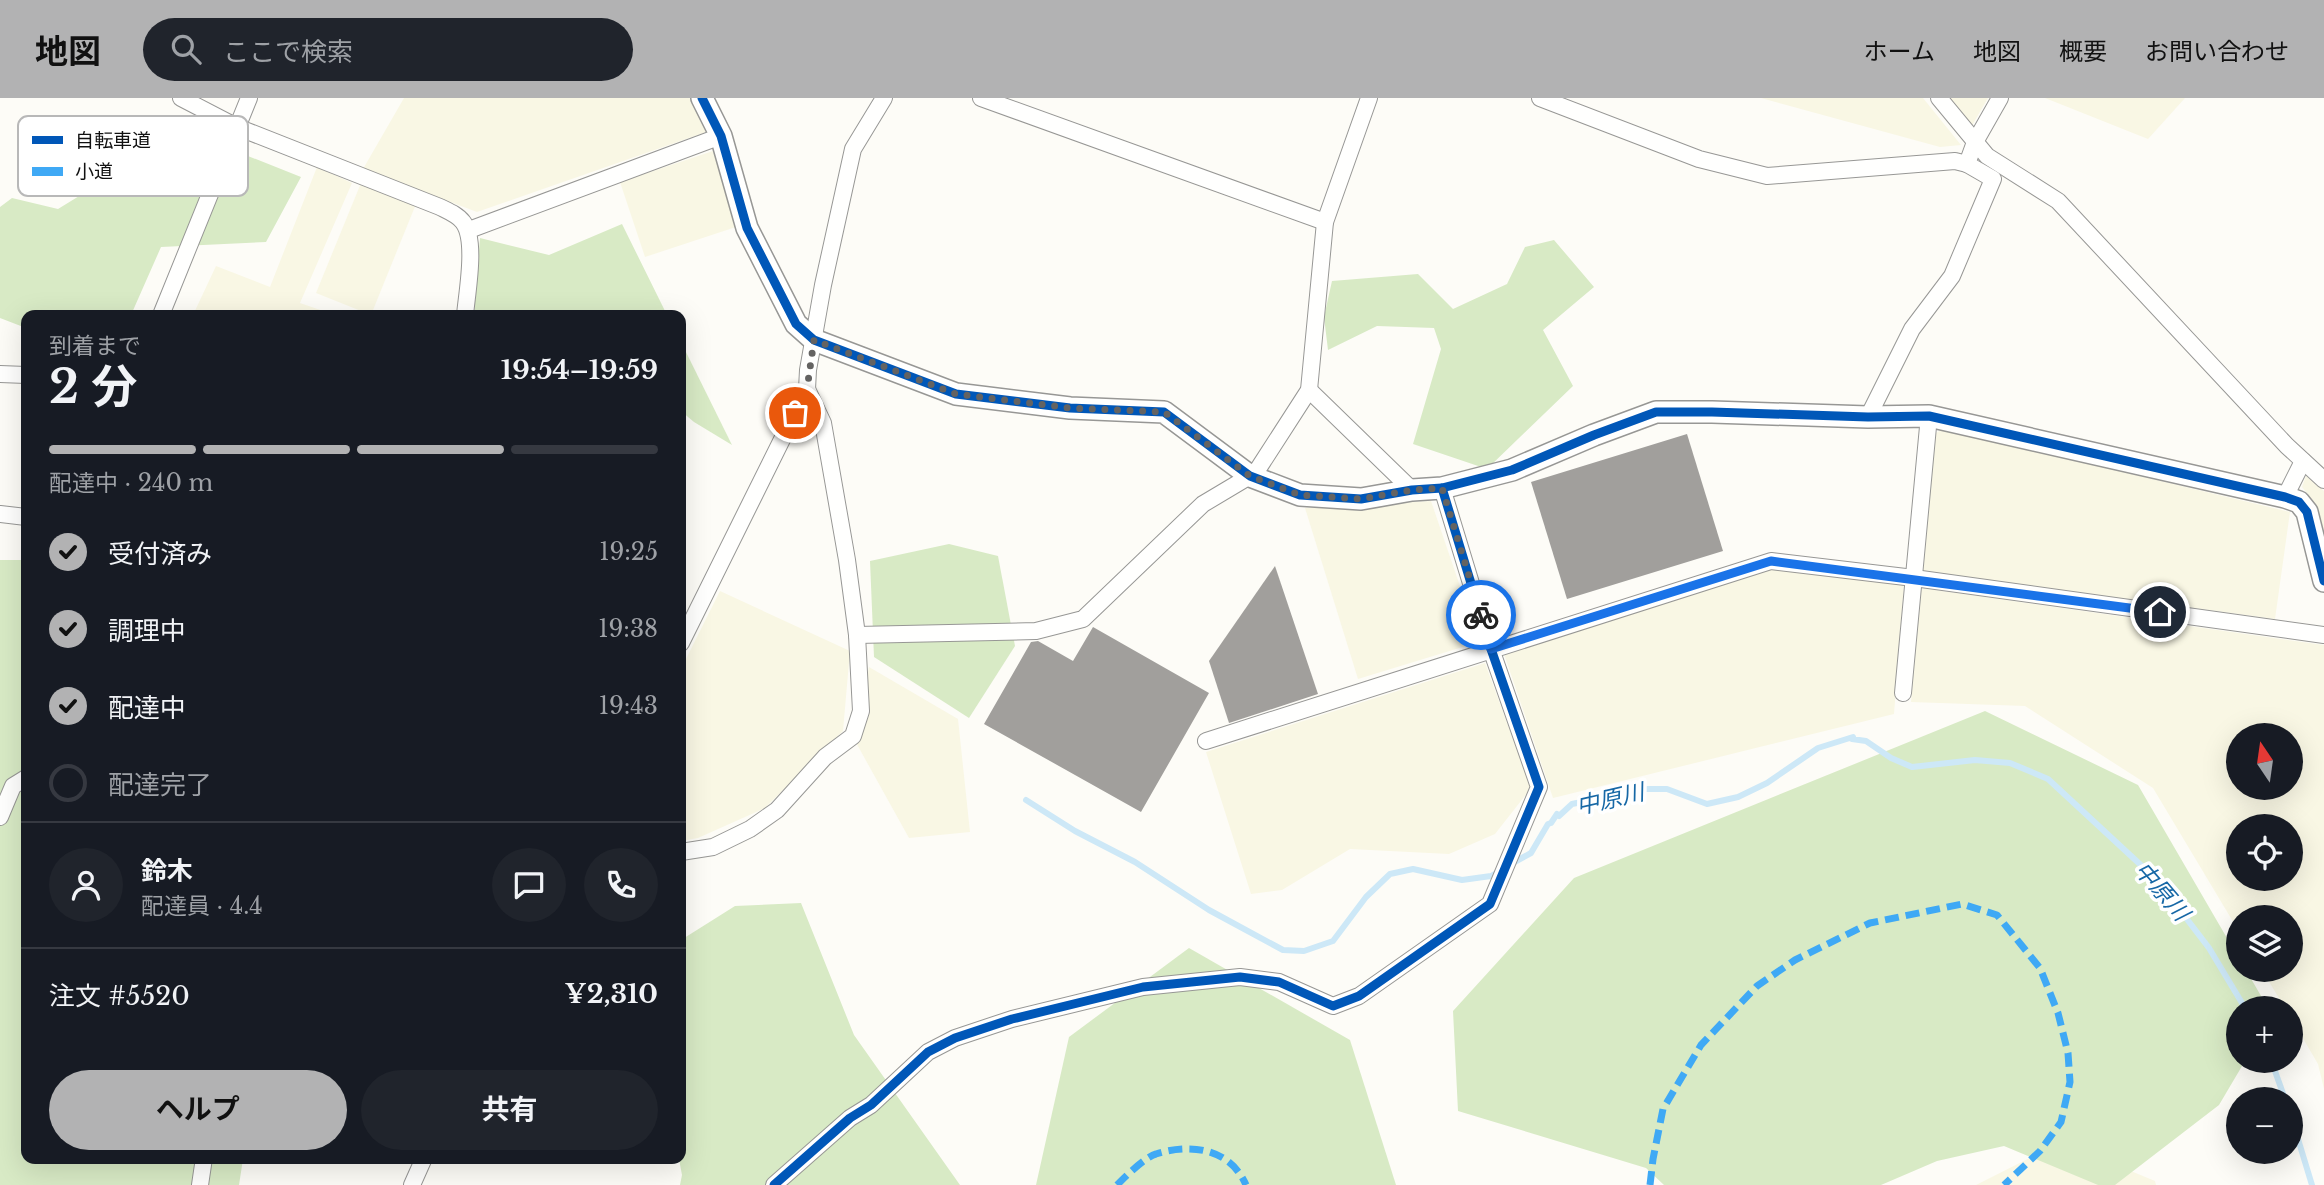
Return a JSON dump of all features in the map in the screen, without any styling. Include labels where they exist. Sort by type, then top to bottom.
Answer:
[{"type":"street","points":[[181,98],[216,116]]},
{"type":"street","points":[[242,116],[249,98]]},
{"type":"street","points":[[702,98],[721,136],[747,228],[796,324],[814,340],[956,394],[1070,408],[1164,412],[1250,476],[1300,495],[1361,499],[1442,488],[1512,470],[1656,412],[1929,416],[2299,502],[2307,512],[2324,581]]},
{"type":"street","points":[[686,633],[807,389],[823,285],[853,149],[884,98]]},
{"type":"street","points":[[981,98],[1325,222]]},
{"type":"street","points":[[858,635],[1036,631],[1083,619],[1203,505],[1258,470],[1309,390],[1325,222],[1369,98]]},
{"type":"street","points":[[1540,98],[1699,159],[1767,176],[1955,161],[1967,164],[1993,179],[1952,276],[1912,328],[1868,417]]},
{"type":"street","points":[[1939,98],[1987,156],[2058,201],[2324,480]]},
{"type":"street","points":[[1967,164],[1975,142],[2000,98]]},
{"type":"street","points":[[248,131],[440,207],[461,219],[469,230],[470,247],[465,310]]},
{"type":"street","points":[[469,230],[721,136]]},
{"type":"street","points":[[163,310],[209,196]]},
{"type":"street","points":[[0,374],[21,375]]},
{"type":"street","points":[[686,851],[713,847],[750,829],[777,810],[825,757],[853,736],[861,711],[858,635],[847,559],[823,423],[807,389]]},
{"type":"street","points":[[1309,390],[1412,490]]},
{"type":"street","points":[[1903,693],[1929,416]]},
{"type":"street","points":[[2285,497],[2303,461]]},
{"type":"street","points":[[774,1185],[850,1118],[871,1105],[928,1052],[955,1038],[1012,1019],[1143,987],[1240,977],[1279,982],[1333,1006],[1359,996],[1490,904],[1539,787],[1491,649],[1442,488]]},
{"type":"street","points":[[0,514],[21,516]]},
{"type":"street","points":[[1206,741],[1771,561],[1914,578],[2324,635]]},
{"type":"street","points":[[0,817],[13,786],[21,781]]},
{"type":"street","points":[[200,1185],[203,1164]]},
{"type":"street","points":[[412,1185],[421,1164]]},
{"type":"shaded area","points":[[404,98],[690,98],[709,131],[477,212],[363,169]]},
{"type":"shaded area","points":[[1761,98],[1923,98],[1961,145],[1940,147]]},
{"type":"shaded area","points":[[1945,98],[1988,98],[1970,129]]},
{"type":"shaded area","points":[[2045,98],[2185,98],[2148,139]]},
{"type":"shaded area","points":[[713,151],[739,226],[645,257],[620,182]]},
{"type":"shaded area","points":[[317,167],[352,183],[300,303],[320,310],[195,310],[216,266],[270,287]]},
{"type":"shaded area","points":[[361,183],[416,204],[373,310],[358,310],[316,293]]},
{"type":"shaded area","points":[[1943,429],[2290,512],[2275,619],[1921,571],[1936,433]]},
{"type":"shaded area","points":[[2306,476],[2324,491],[2324,540],[2315,503],[2302,487]]},
{"type":"shaded area","points":[[1431,501],[1479,642],[1358,679],[1305,508]]},
{"type":"shaded area","points":[[1773,567],[1904,584],[1894,714],[1553,798],[1504,654]]},
{"type":"shaded area","points":[[1921,588],[2324,645],[2324,1089],[2318,1064],[2303,1038],[2303,996],[2278,996],[2269,982],[2303,982],[2303,905],[2226,905],[2226,910],[2153,788],[2025,706],[1911,702]]},
{"type":"shaded area","points":[[720,591],[850,651],[843,731],[765,808],[698,838],[686,840],[686,659]]},
{"type":"shaded area","points":[[1485,663],[1531,788],[1495,834],[1449,854],[1350,849],[1282,890],[1251,894],[1206,752]]},
{"type":"shaded area","points":[[869,667],[958,719],[970,832],[909,838],[854,739]]},
{"type":"shaded area","points":[[2061,1142],[2155,1181],[2156,1185],[1976,1185]]},
{"type":"green space","points":[[248,156],[301,177],[266,242],[161,247],[133,310],[21,310],[21,326],[0,318],[0,207],[12,198],[58,209],[79,196],[248,196]]},
{"type":"green space","points":[[622,224],[665,310],[474,310],[480,238],[549,255]]},
{"type":"green space","points":[[1554,240],[1594,287],[1543,330],[1573,386],[1487,469],[1413,444],[1441,349],[1434,328],[1377,326],[1328,350],[1324,317],[1332,281],[1418,274],[1453,309],[1507,284],[1525,247]]},
{"type":"green space","points":[[686,352],[732,445],[686,415]]},
{"type":"green space","points":[[949,544],[998,556],[1015,646],[969,718],[874,657],[870,561]]},
{"type":"green space","points":[[0,560],[21,560],[21,1164],[242,1164],[239,1185],[0,1185]]},
{"type":"green space","points":[[1985,711],[2138,785],[2226,936],[2226,982],[2253,982],[2261,996],[2226,996],[2226,1073],[2238,1073],[2230,1087],[2226,1087],[2226,1093],[2219,1105],[2115,1185],[2098,1185],[2004,1146],[1937,1161],[1881,1185],[1664,1185],[1646,1168],[1458,1111],[1453,1011],[1574,878]]},
{"type":"green space","points":[[801,903],[854,1035],[960,1185],[680,1185],[680,1164],[686,1164],[686,937],[735,906]]},
{"type":"green space","points":[[1189,948],[1350,1040],[1396,1185],[1036,1185],[1069,1037]]},
{"type":"building","points":[[1687,434],[1723,551],[1567,599],[1531,482]]},
{"type":"building","points":[[1275,566],[1318,694],[1229,723],[1209,661]]},
{"type":"building","points":[[1093,627],[1209,693],[1141,812],[984,724],[1031,642],[1038,641],[1073,661]]},
{"type":"waterway","name":"中原川","points":[[1509,865],[1531,853],[1548,824],[1572,804],[1644,789],[1667,789],[1707,804],[1738,797],[1767,783],[1818,748],[1853,737],[1852,739],[1866,741],[1891,758],[1912,767],[1975,760],[2010,763],[2048,779],[2157,880],[2209,948],[2238,996]]},
{"type":"waterway","name":"中原川","points":[[1026,800],[1075,831],[1135,862],[1209,910],[1283,950],[1304,951],[1333,941],[1366,897],[1390,874],[1413,869],[1462,880],[1491,876],[1500,871]]},
{"type":"waterway","name":"中原川","points":[[2276,1073],[2281,1087]]},
{"type":"waterway","name":"中原川","points":[[2303,1155],[2312,1185]]},
{"type":"marked path","points":[[1650,1185],[1663,1109],[1701,1045],[1757,986],[1795,960],[1870,923],[1962,904],[1997,915],[2040,968],[2058,1013],[2068,1053],[2070,1082],[2061,1122],[2040,1151],[2004,1185]]},
{"type":"marked path","points":[[1117,1185],[1151,1156],[1182,1149],[1195,1149],[1219,1156],[1230,1163],[1246,1185]]},
{"type":"cycle path","points":[[702,98],[721,136],[747,228],[796,324],[814,340],[956,394],[1070,408],[1164,412],[1250,476],[1300,495],[1361,499],[1442,488],[1512,470],[1656,412],[1929,416],[2299,502],[2307,512],[2324,581]]},
{"type":"cycle path","points":[[774,1185],[850,1118],[871,1105],[928,1052],[955,1038],[1012,1019],[1143,987],[1240,977],[1279,982],[1333,1006],[1359,996],[1490,904],[1539,787],[1491,649],[1442,488]]},
{"type":"way so far","points":[[795,413],[807,389],[814,340],[956,394],[1070,408],[1164,412],[1250,476],[1300,495],[1361,499],[1442,488],[1481,615]]},
{"type":"route","points":[[1481,615],[1491,649],[1771,561],[2160,612]]}]
